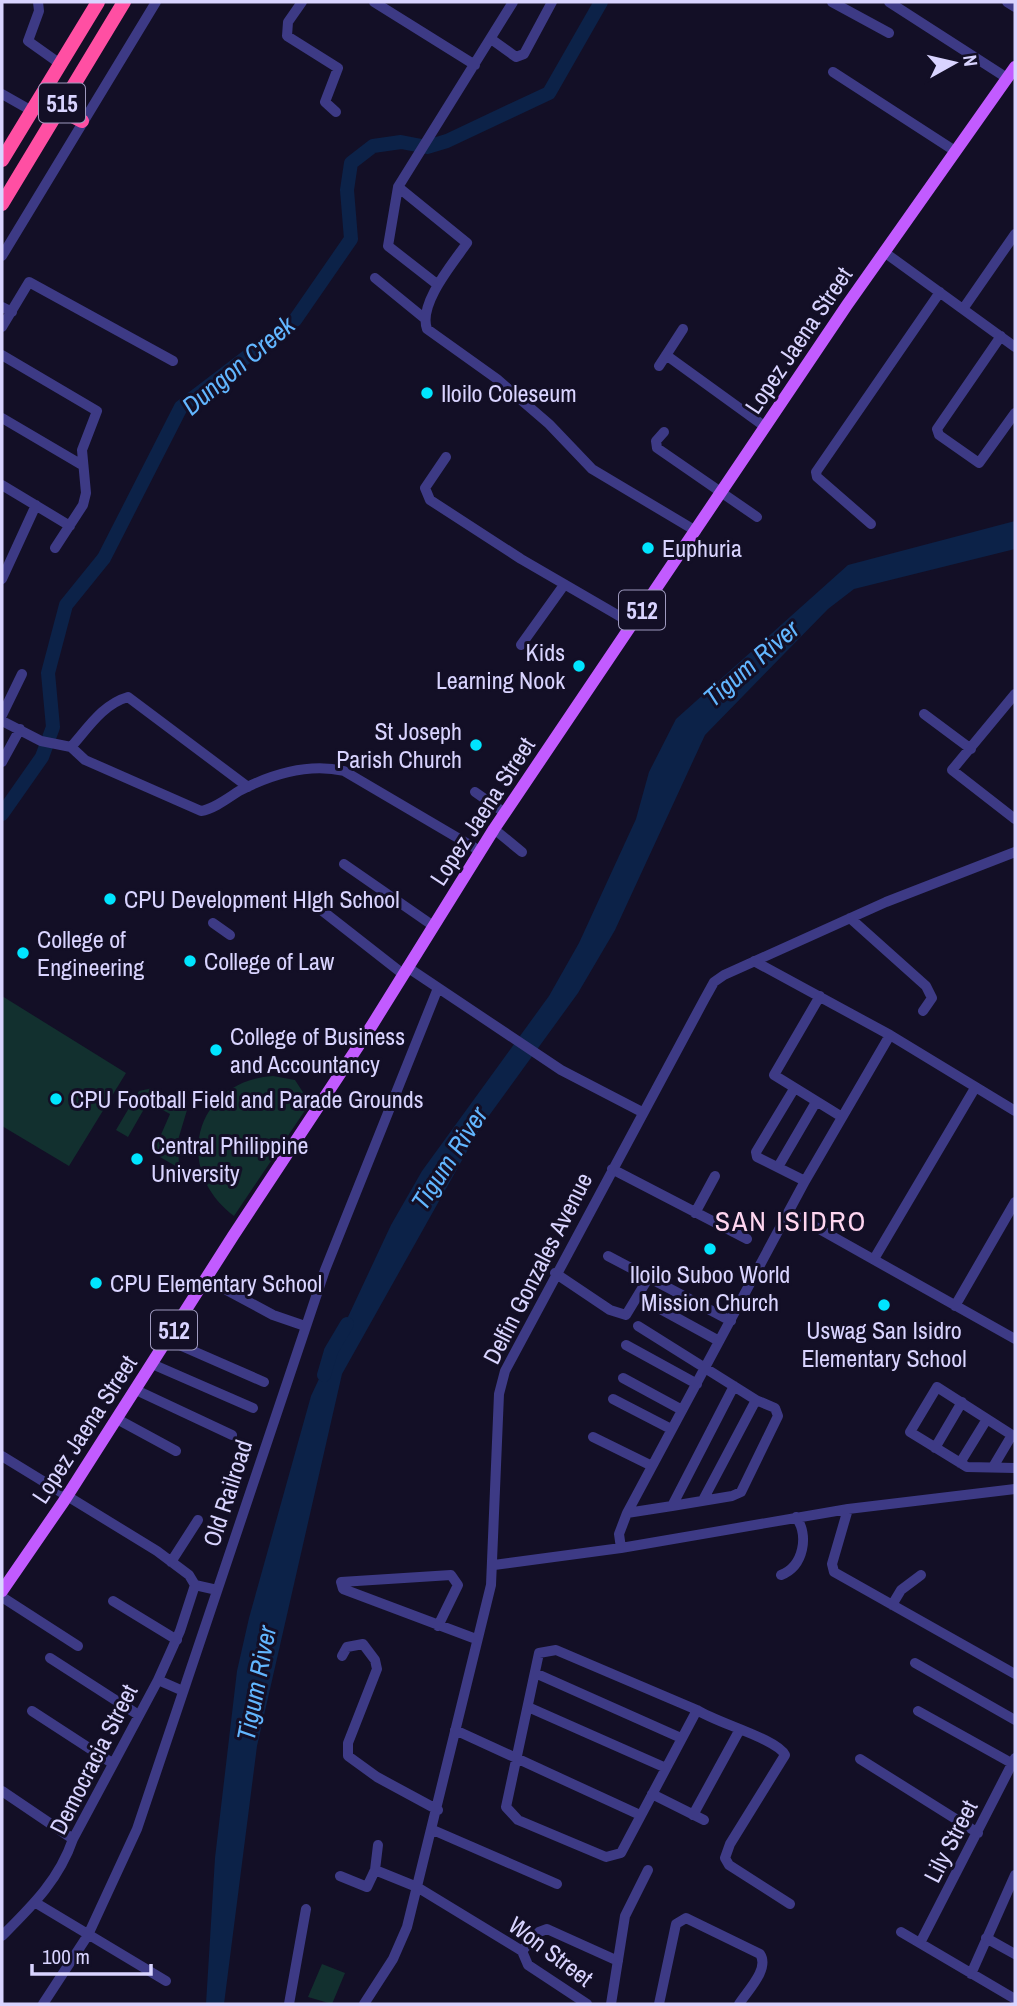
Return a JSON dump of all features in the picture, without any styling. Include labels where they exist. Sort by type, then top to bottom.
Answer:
[{"type":"highway","name":"515","points":[[2,160],[97,2]]},
{"type":"highway","name":"515","points":[[2,204],[124,2]]},
{"type":"highway","points":[[75,38],[93,51]]},
{"type":"highway","points":[[59,109],[82,121]]},
{"type":"main road","name":"Lopez Jaena Street","points":[[2,1591],[169,1340],[494,829],[722,493],[764,426],[1015,67]]},
{"type":"street","points":[[38,2],[39,11],[29,41],[59,63]]},
{"type":"street","points":[[2,256],[156,2]]},
{"type":"street","points":[[303,2],[288,22],[288,36],[338,68],[326,102],[336,112]]},
{"type":"street","points":[[374,2],[475,65]]},
{"type":"street","points":[[491,39],[516,57],[524,54],[552,2]]},
{"type":"street","points":[[832,2],[889,33]]},
{"type":"street","points":[[889,2],[1007,78]]},
{"type":"street","points":[[1007,2],[1015,7]]},
{"type":"street","points":[[438,285],[388,246],[398,187],[491,39],[510,3]]},
{"type":"street","points":[[833,72],[955,151]]},
{"type":"street","points":[[2,94],[32,111]]},
{"type":"street","points":[[398,187],[467,243],[438,285],[424,318],[426,329],[498,379],[549,424],[592,469],[696,531]]},
{"type":"street","points":[[963,309],[1015,234]]},
{"type":"street","points":[[884,252],[1001,337],[1014,342]]},
{"type":"street","points":[[375,278],[424,318]]},
{"type":"street","points":[[5,316],[25,285],[33,283],[173,361]]},
{"type":"street","points":[[871,524],[817,477],[816,472],[940,292]]},
{"type":"street","points":[[659,366],[683,329]]},
{"type":"street","points":[[1001,337],[937,429],[939,435],[979,463],[1015,413]]},
{"type":"street","points":[[2,355],[95,407],[97,415],[84,438],[82,465],[86,493],[70,526],[55,548]]},
{"type":"street","points":[[666,355],[764,426]]},
{"type":"street","points":[[2,418],[82,465]]},
{"type":"street","points":[[664,432],[656,440],[657,449],[757,517]]},
{"type":"street","points":[[446,457],[425,488],[430,499],[564,585],[632,624]]},
{"type":"street","points":[[2,485],[70,526]]},
{"type":"street","points":[[2,579],[36,505]]},
{"type":"street","points":[[521,645],[564,585]]},
{"type":"street","points":[[2,715],[6,694],[22,674]]},
{"type":"street","points":[[1015,694],[952,770],[1015,819]]},
{"type":"street","points":[[71,747],[98,715],[116,701],[128,697],[248,787]]},
{"type":"street","points":[[925,714],[971,748]]},
{"type":"street","points":[[2,721],[41,741],[71,747],[85,760],[201,811],[248,787],[293,771],[325,767],[344,771],[480,851]]},
{"type":"street","points":[[2,762],[20,729]]},
{"type":"street","points":[[475,792],[505,813]]},
{"type":"street","points":[[494,829],[522,852]]},
{"type":"street","name":"Delfin Gonzales Avenue","points":[[364,2004],[401,1941],[438,1810],[494,1565],[499,1394],[514,1350],[714,982],[850,918],[1015,852]]},
{"type":"street","points":[[344,864],[432,925]]},
{"type":"street","points":[[320,909],[405,971],[438,988],[561,1070],[642,1112]]},
{"type":"street","points":[[850,918],[926,986],[932,998],[923,1011]]},
{"type":"street","points":[[213,923],[230,934]]},
{"type":"street","points":[[754,961],[890,1035],[1015,1111]]},
{"type":"street","name":"Old Railroad","points":[[43,2004],[88,1935],[137,1829],[305,1326],[438,988]]},
{"type":"street","points":[[820,996],[774,1075],[842,1117]]},
{"type":"street","points":[[621,1548],[619,1534],[627,1513],[671,1429],[732,1321],[805,1181],[890,1035]]},
{"type":"street","points":[[874,1259],[975,1088]]},
{"type":"street","points":[[794,1089],[756,1152],[757,1157],[805,1181]]},
{"type":"street","points":[[778,1167],[816,1102]]},
{"type":"street","points":[[612,1169],[747,1239]]},
{"type":"street","points":[[695,1213],[715,1176]]},
{"type":"street","points":[[955,1306],[1015,1202]]},
{"type":"street","points":[[789,1212],[1015,1339]]},
{"type":"street","points":[[608,1255],[732,1321]]},
{"type":"street","points":[[555,1273],[610,1310],[626,1315],[649,1277]]},
{"type":"street","points":[[206,1279],[273,1315],[305,1326]]},
{"type":"street","points":[[655,1306],[719,1341]]},
{"type":"street","points":[[627,1513],[732,1496],[741,1492],[778,1416],[775,1408],[756,1400],[638,1326]]},
{"type":"street","points":[[169,1340],[264,1382]]},
{"type":"street","points":[[626,1345],[696,1384]]},
{"type":"street","points":[[152,1364],[253,1408]]},
{"type":"street","points":[[624,1378],[682,1410]]},
{"type":"street","points":[[672,1506],[734,1386]]},
{"type":"street","points":[[993,1467],[1013,1436],[937,1387],[910,1432],[967,1467],[1015,1468]]},
{"type":"street","points":[[136,1390],[232,1435]]},
{"type":"street","points":[[613,1399],[671,1429]]},
{"type":"street","points":[[703,1500],[756,1400]]},
{"type":"street","points":[[935,1448],[962,1402]]},
{"type":"street","points":[[117,1419],[176,1451]]},
{"type":"street","points":[[960,1463],[986,1419]]},
{"type":"street","points":[[593,1437],[652,1466]]},
{"type":"street","points":[[2,1456],[171,1562],[189,1575],[195,1585],[217,1590]]},
{"type":"street","points":[[494,1565],[621,1548],[848,1508],[1015,1489]]},
{"type":"street","points":[[848,1508],[832,1564],[834,1572],[1015,1674]]},
{"type":"street","points":[[781,1575],[796,1562],[804,1544],[805,1528],[796,1517]]},
{"type":"street","points":[[171,1562],[198,1520]]},
{"type":"street","points":[[438,1626],[458,1585],[451,1575],[341,1582],[343,1589],[438,1626],[476,1639]]},
{"type":"street","points":[[892,1605],[906,1585],[920,1575]]},
{"type":"street","name":"Democracia Street","points":[[2,1936],[36,1903],[62,1868],[112,1763],[177,1640],[195,1585]]},
{"type":"street","points":[[2,1597],[78,1646]]},
{"type":"street","points":[[113,1601],[177,1640]]},
{"type":"street","points":[[342,1656],[352,1643],[362,1644],[375,1660],[376,1669],[348,1743],[348,1756],[377,1777],[438,1810]]},
{"type":"street","points":[[697,1710],[621,1853],[615,1857],[606,1857],[519,1820],[506,1807],[540,1653],[555,1650],[697,1710],[782,1749],[785,1755],[730,1844],[725,1858],[729,1865],[790,1905]]},
{"type":"street","points":[[50,1658],[137,1714]]},
{"type":"street","points":[[915,1662],[1015,1720]]},
{"type":"street","points":[[535,1673],[681,1738]]},
{"type":"street","points":[[158,1680],[183,1691]]},
{"type":"street","points":[[528,1707],[666,1768]]},
{"type":"street","points":[[32,1711],[112,1763]]},
{"type":"street","points":[[918,1711],[1014,1762]]},
{"type":"street","points":[[455,1730],[640,1815]]},
{"type":"street","points":[[693,1815],[739,1731]]},
{"type":"street","points":[[860,1759],[978,1833]]},
{"type":"street","name":"Lily Street","points":[[920,1943],[1014,1762]]},
{"type":"street","points":[[2,1791],[74,1839]]},
{"type":"street","points":[[652,1794],[704,1821]]},
{"type":"street","points":[[433,1830],[557,1884]]},
{"type":"street","points":[[340,1876],[367,1887],[374,1870],[378,1844]]},
{"type":"street","name":"Won Street","points":[[374,1870],[418,1887],[522,1951],[528,1965],[587,2004]]},
{"type":"street","points":[[611,2004],[625,1916],[648,1870]]},
{"type":"street","points":[[971,1974],[1015,1875]]},
{"type":"street","points":[[36,1903],[166,1981]]},
{"type":"street","points":[[289,2004],[306,1909]]},
{"type":"street","points":[[659,2004],[676,1924],[686,1918],[760,1954],[763,1968],[739,2004]]},
{"type":"street","points":[[522,1951],[539,1932],[547,1929],[618,1961]]},
{"type":"street","points":[[901,1932],[1015,1999]]},
{"type":"street","points":[[986,1938],[1015,1954]]},
{"type":"green space","name":"CPU Football Field and Parade Grounds","points":[[2,996],[126,1073],[69,1166],[2,1126]]},
{"type":"green space","points":[[273,1076],[295,1080],[310,1103],[234,1216],[215,1197],[203,1175],[198,1153],[201,1131],[210,1110],[225,1094],[246,1082]]},
{"type":"green space","points":[[153,1088],[187,1110],[178,1140],[179,1168],[153,1153],[170,1114],[148,1102],[128,1137],[116,1130],[139,1091]]},
{"type":"green space","points":[[322,1964],[345,1973],[332,2004],[308,1997]]},
{"type":"water","points":[[1015,521],[1015,549],[854,589],[828,609],[705,735],[615,930],[578,993],[480,1128],[342,1374],[257,1746],[224,2004],[206,2004],[215,1858],[237,1671],[249,1618],[311,1396],[391,1225],[422,1171],[549,996],[579,943],[636,819],[649,772],[676,719],[848,565]]},
{"type":"waterway","name":"Dungon Creek","points":[[2,814],[42,757],[53,727],[48,673],[66,605],[104,558],[181,407],[295,320],[351,239],[347,190],[351,163],[373,146],[401,142],[427,147],[447,141],[549,93],[601,2]]},
{"type":"waterway","name":"Tigum River","points":[[324,1375],[331,1351],[347,1324]]},
{"type":"place","name":"Iloilo Coleseum","points":[[427,393]]},
{"type":"place","name":"Euphuria","points":[[648,548]]},
{"type":"place","name":"Kids Learning Nook","points":[[579,666]]},
{"type":"place","name":"St Joseph Parish Church","points":[[476,745]]},
{"type":"place","name":"CPU Development HIgh School","points":[[110,899]]},
{"type":"place","name":"College of Engineering","points":[[23,953]]},
{"type":"place","name":"College of Law","points":[[190,961]]},
{"type":"place","name":"College of Business and Accountancy","points":[[216,1050]]},
{"type":"place","name":"CPU Football Field and Parade Grounds","points":[[56,1099]]},
{"type":"place","name":"Central Philippine University","points":[[137,1159]]},
{"type":"place","name":"Iloilo Suboo World Mission Church","points":[[710,1249]]},
{"type":"place","name":"CPU Elementary School","points":[[96,1283]]},
{"type":"place","name":"Uswag San Isidro Elementary School","points":[[884,1305]]},
{"type":"district","name":"SAN ISIDRO","points":[[791,1221]]}]
